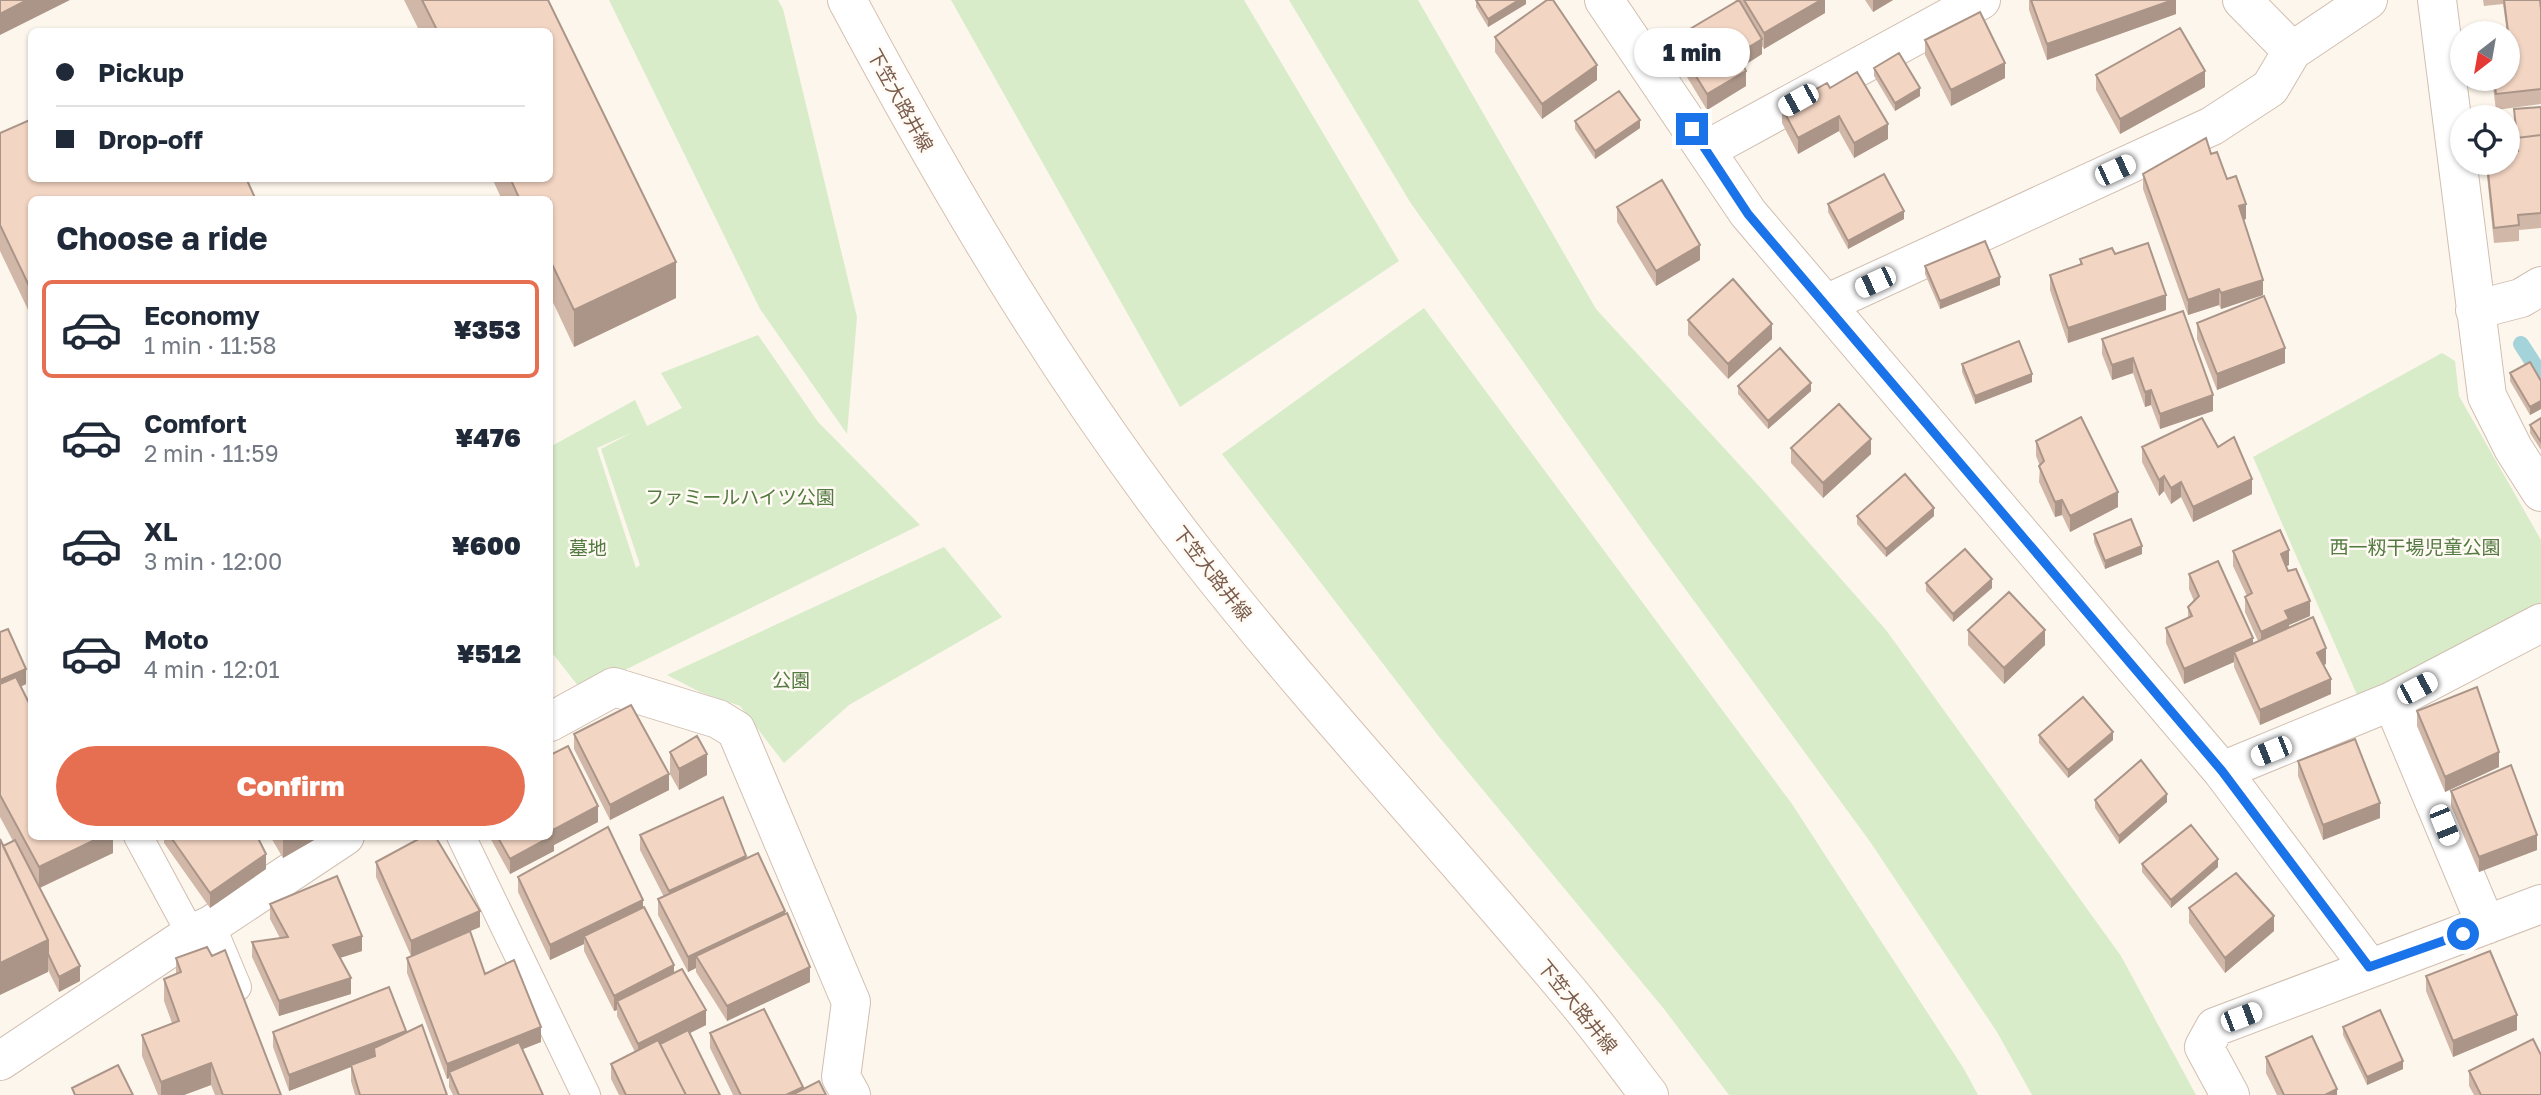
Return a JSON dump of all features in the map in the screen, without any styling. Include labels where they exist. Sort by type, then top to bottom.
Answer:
[{"type":"street","name":"下笠大路井線","points":[[847,0],[945,179],[1014,293],[1103,426],[1196,553],[1280,657],[1580,1005],[1649,1095]]},
{"type":"street","points":[[1604,0],[1748,214],[2222,771],[2369,967]]},
{"type":"street","points":[[1706,150],[1981,0]]},
{"type":"street","points":[[2242,0],[2292,51]]},
{"type":"street","points":[[1826,304],[2211,126],[2270,89],[2292,51],[2368,0]]},
{"type":"street","points":[[2437,0],[2474,310],[2487,396],[2513,448],[2541,492]]},
{"type":"street","points":[[2474,310],[2521,298],[2541,286]]},
{"type":"street","points":[[2222,771],[2392,701],[2541,623]]},
{"type":"street","points":[[553,720],[614,687],[718,719],[736,730],[851,1002],[841,1077],[851,1095]]},
{"type":"street","points":[[2392,701],[2486,925]]},
{"type":"street","points":[[0,1061],[339,840]]},
{"type":"street","points":[[2230,1095],[2204,1047],[2215,1027],[2541,904]]},
{"type":"lane","points":[[141,840],[201,929],[246,1010]]},
{"type":"lane","points":[[463,840],[586,1095]]},
{"type":"green space","points":[[609,0],[778,0],[783,9],[857,317],[847,434],[760,309]]},
{"type":"green space","points":[[951,0],[1244,0],[1399,261],[1180,407]]},
{"type":"green space","points":[[1289,0],[1418,0],[1596,309],[1759,486],[1886,630],[2121,956],[2196,1095],[2032,1095],[1997,1032],[1871,843],[1648,538],[1410,202]]},
{"type":"green space","points":[[1424,308],[1792,804],[1964,1069],[1978,1095],[1729,1095],[1664,1009],[1440,738],[1222,454]]},
{"type":"green space","name":"ファミールハイツ公園","points":[[758,335],[818,422],[920,525],[582,691],[553,654],[553,445],[635,400],[647,426],[682,408],[661,373]],"holes":[[[631,433],[601,449],[640,565],[636,568],[597,448]]]},
{"type":"green space","name":"西一籾干場児童公園","points":[[2442,353],[2455,361],[2459,396],[2541,540],[2541,609],[2358,697],[2253,457]]},
{"type":"green space","name":"公園","points":[[944,547],[1002,617],[849,705],[784,763],[740,706],[700,692],[667,675]]},
{"type":"building","points":[[0,0],[27,0],[0,14]]},
{"type":"building","points":[[422,0],[548,0],[676,262],[574,310],[553,266],[553,196],[518,196],[512,182],[553,182],[553,28],[436,28]]},
{"type":"building","points":[[1476,0],[1519,0],[1488,19]]},
{"type":"building","points":[[1547,0],[1553,0],[1597,65],[1542,104],[1495,37]]},
{"type":"building","points":[[1739,0],[1762,39],[1738,54],[1746,71],[1707,94],[1673,39]]},
{"type":"building","points":[[1744,0],[1821,0],[1764,33]]},
{"type":"building","points":[[2031,0],[2173,0],[2047,44]]},
{"type":"building","points":[[2504,0],[2540,0],[2541,89],[2496,94],[2496,91],[2520,91],[2520,21],[2507,21]]},
{"type":"building","points":[[1980,12],[2005,63],[1951,90],[1925,40]]},
{"type":"building","points":[[2180,28],[2205,71],[2120,119],[2096,75]]},
{"type":"building","points":[[1899,53],[1920,88],[1895,103],[1874,68]]},
{"type":"building","points":[[1857,72],[1888,124],[1854,143],[1839,116],[1798,138],[1782,108],[1827,83],[1830,88]]},
{"type":"building","points":[[1619,91],[1640,120],[1595,151],[1575,121]]},
{"type":"building","points":[[2541,107],[2541,135],[2520,138],[2520,109]]},
{"type":"building","points":[[28,121],[28,182],[248,182],[254,196],[28,196],[28,284],[0,225],[0,133]]},
{"type":"building","points":[[2541,135],[2541,213],[2518,215],[2519,225],[2494,228],[2488,175],[2520,175],[2520,138]]},
{"type":"building","points":[[2206,138],[2211,154],[2217,152],[2227,179],[2236,176],[2246,204],[2239,206],[2263,280],[2221,293],[2219,289],[2188,300],[2143,174]]},
{"type":"building","points":[[1884,174],[1904,211],[1848,241],[1828,204]]},
{"type":"building","points":[[1662,180],[1700,245],[1656,271],[1617,207]]},
{"type":"building","points":[[1985,241],[2000,277],[1940,301],[1925,266]]},
{"type":"building","points":[[2148,243],[2166,295],[2068,328],[2050,275],[2082,264],[2080,259],[2112,248],[2115,254]]},
{"type":"building","points":[[1733,279],[1772,324],[1728,364],[1688,320]]},
{"type":"building","points":[[2264,296],[2285,348],[2217,374],[2197,323]]},
{"type":"building","points":[[2183,311],[2213,395],[2160,414],[2151,390],[2145,392],[2133,358],[2112,365],[2102,339]]},
{"type":"building","points":[[2019,341],[2032,374],[1975,396],[1962,364]]},
{"type":"building","points":[[1780,348],[1811,383],[1768,421],[1738,386]]},
{"type":"building","points":[[2530,362],[2541,381],[2541,401],[2530,407],[2510,373]]},
{"type":"building","points":[[1839,404],[1871,439],[1823,483],[1791,448]]},
{"type":"building","points":[[2081,417],[2118,492],[2070,516],[2062,500],[2055,502],[2039,466],[2044,461],[2036,441]]},
{"type":"building","points":[[2202,418],[2218,447],[2234,437],[2252,479],[2193,507],[2181,482],[2171,488],[2164,476],[2159,480],[2142,447]]},
{"type":"building","points":[[2541,418],[2541,442],[2530,425]]},
{"type":"building","points":[[1905,474],[1934,508],[1886,549],[1857,516]]},
{"type":"building","points":[[2131,519],[2142,546],[2105,561],[2094,534]]},
{"type":"building","points":[[2280,530],[2289,550],[2281,554],[2288,571],[2296,569],[2310,601],[2285,611],[2289,619],[2261,632],[2245,597],[2252,593],[2233,551]]},
{"type":"building","points":[[1965,549],[1992,579],[1953,614],[1926,583]]},
{"type":"building","points":[[2218,561],[2253,638],[2184,669],[2166,628],[2192,616],[2188,607],[2199,596],[2189,574]]},
{"type":"building","points":[[2009,592],[2045,630],[2004,668],[1968,630]]},
{"type":"building","points":[[2313,617],[2326,648],[2317,653],[2331,679],[2260,710],[2234,652]]},
{"type":"building","points":[[8,629],[26,669],[0,680],[0,632]]},
{"type":"building","points":[[16,677],[28,701],[28,840],[95,840],[39,867],[0,795],[0,684]]},
{"type":"building","points":[[2477,687],[2499,752],[2445,777],[2417,711]]},
{"type":"building","points":[[2083,697],[2113,732],[2068,770],[2039,735]]},
{"type":"building","points":[[631,705],[669,774],[610,805],[574,734]]},
{"type":"building","points":[[697,736],[707,754],[679,769],[670,752]]},
{"type":"building","points":[[2355,739],[2380,803],[2323,825],[2298,761]]},
{"type":"building","points":[[568,746],[598,806],[553,830],[553,754]]},
{"type":"building","points":[[2141,760],[2167,794],[2119,836],[2095,800]]},
{"type":"building","points":[[2511,765],[2537,835],[2479,857],[2451,791]]},
{"type":"building","points":[[723,797],[746,856],[669,891],[640,835]]},
{"type":"building","points":[[2191,825],[2218,859],[2171,900],[2142,864]]},
{"type":"building","points":[[608,827],[643,900],[550,945],[518,877]]},
{"type":"building","points":[[0,839],[48,940],[0,963]]},
{"type":"building","points":[[15,840],[80,966],[59,977],[48,954],[48,940],[3,846]]},
{"type":"building","points":[[173,840],[259,840],[266,854],[210,893]]},
{"type":"building","points":[[417,840],[437,840],[480,911],[411,941],[376,862]]},
{"type":"building","points":[[499,840],[545,840],[510,859]]},
{"type":"building","points":[[758,853],[785,911],[688,957],[658,899]]},
{"type":"building","points":[[2236,873],[2274,916],[2225,958],[2189,908]]},
{"type":"building","points":[[337,876],[362,936],[333,945],[351,978],[279,1001],[252,942],[288,937],[270,904]]},
{"type":"building","points":[[644,907],[674,965],[614,996],[584,936]]},
{"type":"building","points":[[787,913],[810,967],[727,1006],[696,956]]},
{"type":"building","points":[[470,931],[485,974],[514,960],[541,1027],[447,1064],[407,958]]},
{"type":"building","points":[[207,947],[212,956],[225,950],[281,1095],[223,1095],[211,1063],[161,1082],[142,1035],[179,1021],[164,979],[181,972],[176,958]]},
{"type":"building","points":[[2490,951],[2517,1015],[2453,1041],[2426,976]]},
{"type":"building","points":[[682,969],[706,1010],[638,1044],[617,1001]]},
{"type":"building","points":[[389,987],[406,1031],[289,1075],[273,1032]]},
{"type":"building","points":[[764,1009],[803,1087],[786,1095],[741,1095],[710,1033]]},
{"type":"building","points":[[2380,1010],[2403,1061],[2367,1077],[2343,1027]]},
{"type":"building","points":[[422,1025],[447,1095],[360,1095],[351,1065],[375,1056],[374,1048]]},
{"type":"building","points":[[688,1030],[720,1095],[686,1095],[660,1044]]},
{"type":"building","points":[[2312,1036],[2337,1089],[2325,1095],[2284,1095],[2266,1057]]},
{"type":"building","points":[[2533,1039],[2541,1055],[2541,1095],[2481,1095],[2469,1071]]},
{"type":"building","points":[[658,1040],[686,1095],[626,1095],[611,1064]]},
{"type":"building","points":[[519,1042],[543,1095],[459,1095],[449,1072]]},
{"type":"building","points":[[118,1065],[133,1095],[75,1095],[72,1088]]},
{"type":"building","points":[[819,1081],[826,1095],[792,1095]]},
{"type":"waterway","points":[[2521,344],[2541,375]]},
{"type":"route","points":[[1692,129],[1748,214],[2222,771],[2369,967],[2463,934]]},
{"type":"park label","name":"墓地","points":[[588,547]]}]
